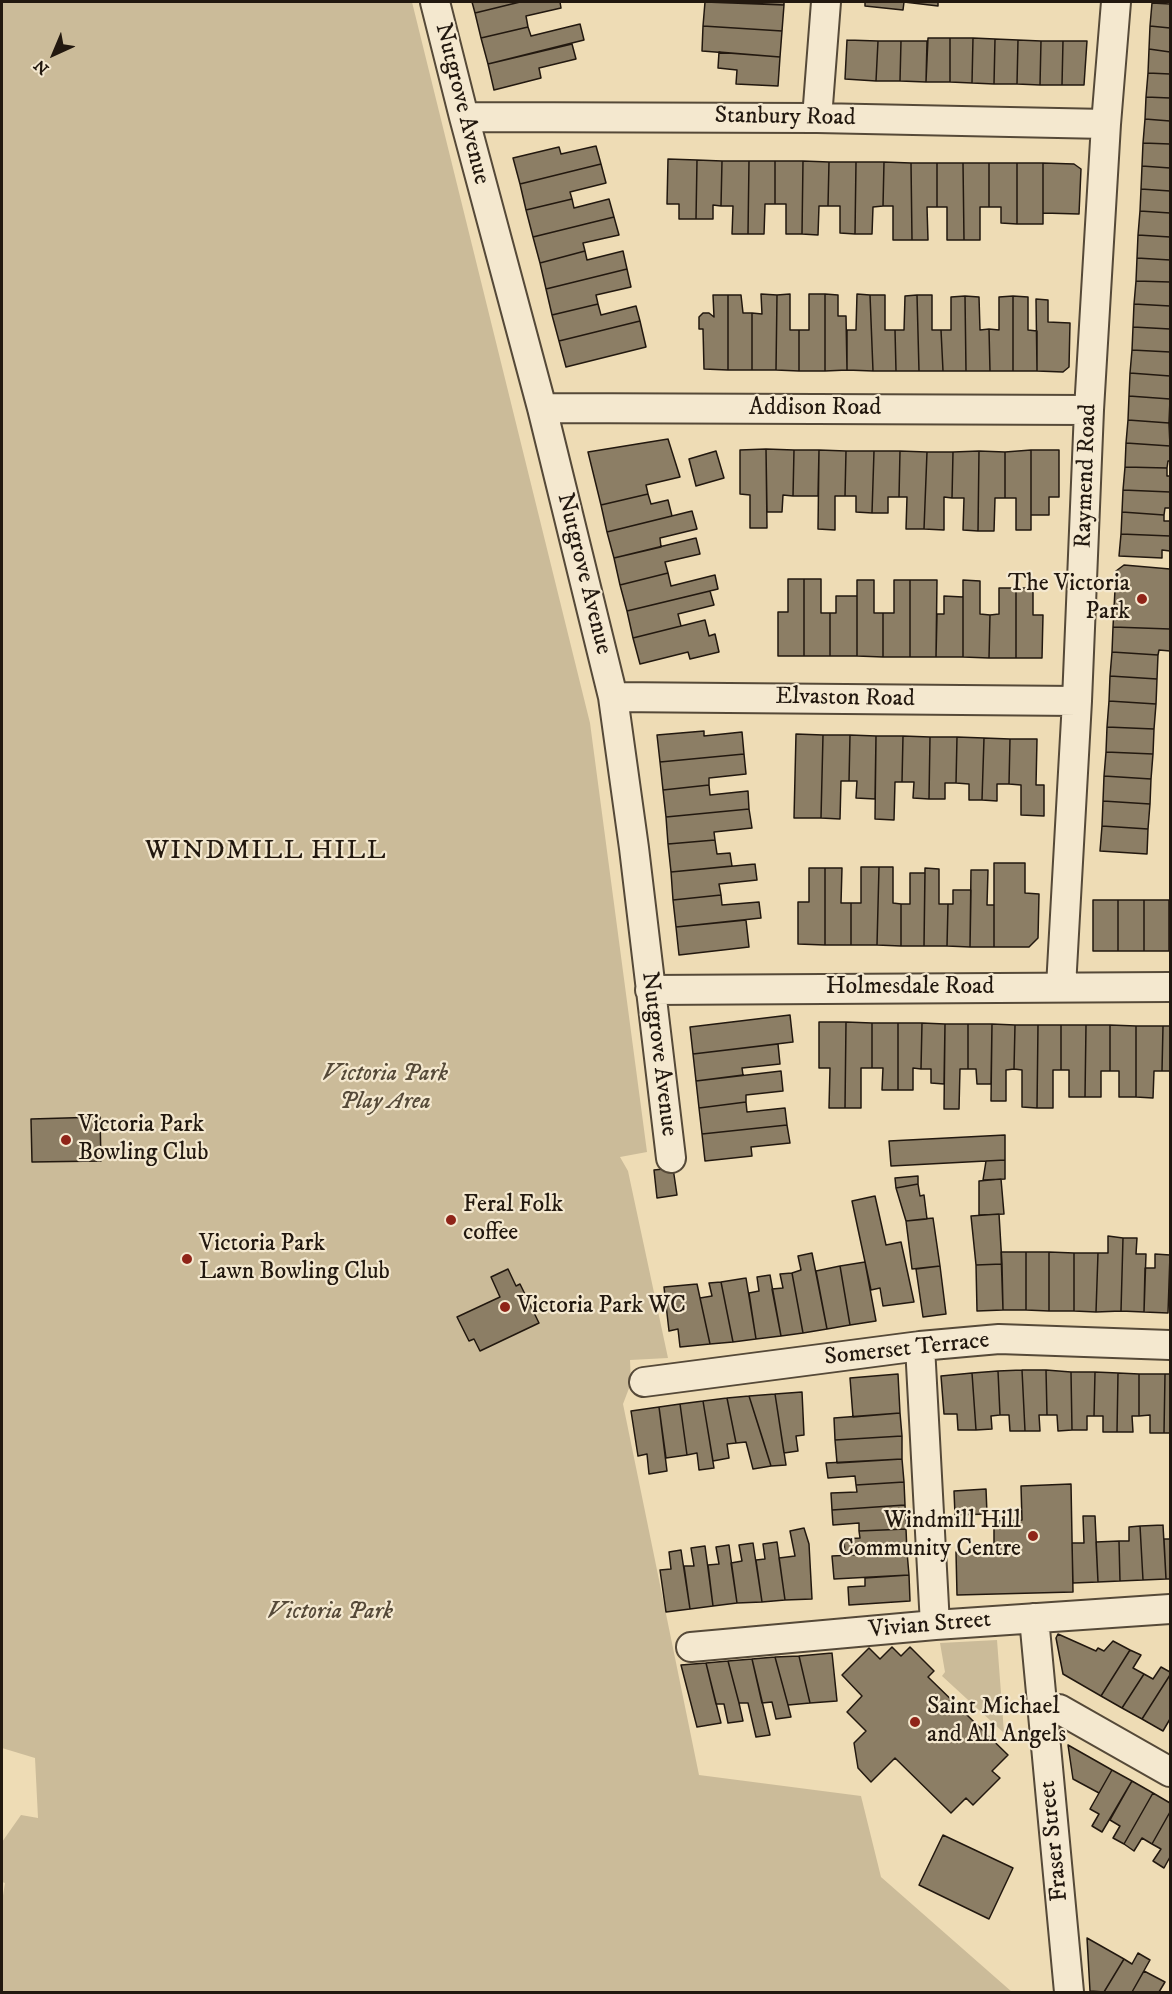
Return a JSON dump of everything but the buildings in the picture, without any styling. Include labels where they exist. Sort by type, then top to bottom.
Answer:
[{"type":"street","name":"Nutgrove Avenue","points":[[435,2],[542,408],[613,697],[634,848],[671,1158]]},
{"type":"street","points":[[817,118],[826,2]]},
{"type":"street","name":"Raymend Road","points":[[1061,987],[1077,701],[1089,410],[1106,124],[1116,2]]},
{"type":"street","name":"Stanbury Road","points":[[464,117],[817,118],[1106,124]]},
{"type":"street","name":"Addison Road","points":[[542,408],[1089,410]]},
{"type":"street","name":"Elvaston Road","points":[[613,697],[1077,701]]},
{"type":"street","name":"Holmesdale Road","points":[[650,990],[1170,987]]},
{"type":"street","name":"Somerset Terrace","points":[[644,1382],[920,1346],[999,1339],[1170,1344]]},
{"type":"street","points":[[920,1346],[935,1625]]},
{"type":"street","name":"Vivian Street","points":[[690,1647],[935,1625],[1170,1609]]},
{"type":"street","name":"Fraser Street","points":[[1035,1618],[1070,1992]]},
{"type":"street","points":[[1042,1709],[1059,1709],[1170,1772]]},
{"type":"green space","name":"Victoria Park","points":[[2,2],[412,2],[590,723],[647,1152],[620,1157],[628,1171],[668,1358],[630,1360],[631,1383],[623,1404],[699,1775],[861,1796],[881,1877],[1012,1992],[2,1992],[2,1902],[5,1883],[2,1882],[2,1842],[21,1815],[38,1818],[35,1758],[2,1748]]},
{"type":"green space","points":[[997,1640],[1004,1733],[942,1676],[945,1672],[940,1643]]},
{"type":"place","name":"The Victoria Park","points":[[1142,599]]},
{"type":"place","name":"Victoria Park Bowling Club","points":[[66,1140]]},
{"type":"place","name":"Feral Folk coffee","points":[[451,1220]]},
{"type":"place","name":"Victoria Park Lawn Bowling Club","points":[[187,1259]]},
{"type":"place","name":"Victoria Park WC","points":[[505,1307]]},
{"type":"place","name":"Windmill Hill Community Centre","points":[[1033,1536]]},
{"type":"place","name":"Saint Michael and All Angels","points":[[915,1722]]},
{"type":"district","name":"WINDMILL HILL","points":[[266,853]]},
{"type":"park label","name":"Victoria Park Play Area","points":[[385,1089]]}]
